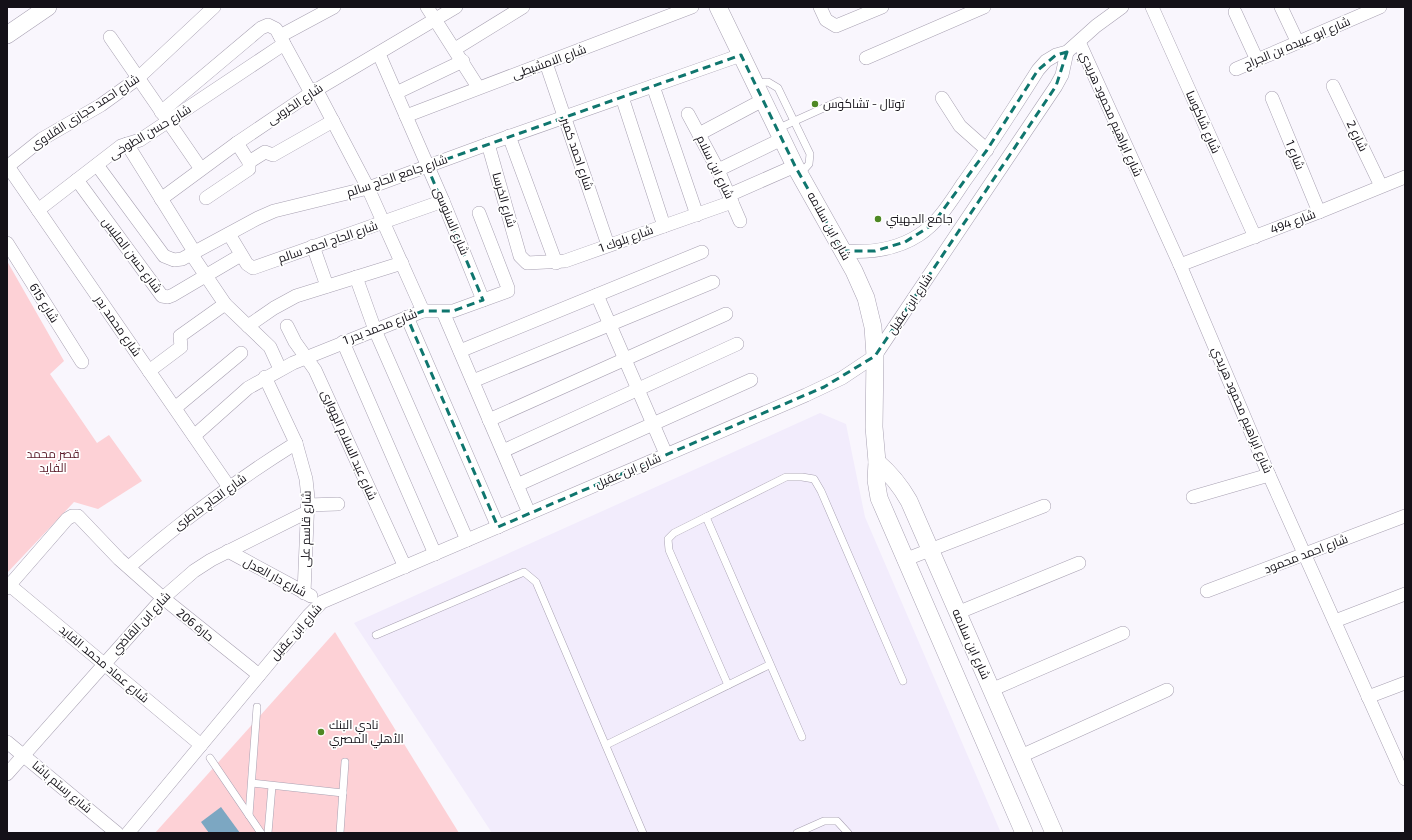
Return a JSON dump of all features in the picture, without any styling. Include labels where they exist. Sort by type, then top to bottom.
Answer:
[{"type":"street","points":[[7,35],[48,7]]},
{"type":"street","name":"شارع احمد حجازى القلاوى","points":[[7,166],[42,139],[101,105],[137,79],[214,7]]},
{"type":"street","name":"شارع حسن الطوخى","points":[[38,210],[121,146],[140,140],[164,118],[334,7]]},
{"type":"street","points":[[427,7],[463,61],[478,87]]},
{"type":"street","name":"شارع الخروبى","points":[[162,199],[236,143],[313,91],[379,54],[456,7]]},
{"type":"street","points":[[455,49],[523,7]]},
{"type":"street","name":"شارع الامشيطى","points":[[406,116],[478,87],[546,63],[692,7]]},
{"type":"street","name":"شارع ابن سلامه","points":[[718,7],[798,170],[843,251],[866,298],[873,327],[875,356],[874,426],[878,462],[876,480],[879,498],[904,560],[1024,833]]},
{"type":"street","points":[[820,7],[828,23],[836,26],[844,24],[858,11],[882,7]]},
{"type":"street","points":[[866,58],[982,7]]},
{"type":"street","points":[[843,251],[875,251],[898,245],[919,234],[942,213],[987,150],[1038,70],[1056,55],[1067,52],[1096,26],[1122,7]]},
{"type":"street","name":"شارع شاكوسا","points":[[1152,7],[1255,237]]},
{"type":"street","points":[[1281,7],[1298,43]]},
{"type":"street","name":"شارع ابو عبيده بن الجراح","points":[[1236,69],[1298,43],[1366,10],[1380,7]]},
{"type":"street","points":[[1235,12],[1257,60]]},
{"type":"street","points":[[164,118],[264,26],[273,26],[333,122],[368,188],[423,311]]},
{"type":"street","points":[[110,36],[137,79],[201,169]]},
{"type":"street","name":"شارع ابراهيم محمود هريدي","points":[[1079,42],[1180,265],[1304,554],[1404,774]]},
{"type":"street","name":"شارع ابن عقيل","points":[[128,833],[315,608],[322,602],[824,387],[875,356],[1056,86],[1062,75],[1067,52]]},
{"type":"street","name":"شارع السنوسى","points":[[379,54],[443,201],[483,300]]},
{"type":"street","name":"شارع جامع الحاج سالم","points":[[97,165],[164,256],[174,260],[182,260],[274,211],[368,188],[509,136],[741,55]]},
{"type":"street","points":[[396,93],[463,61]]},
{"type":"street","name":"شارع احمد كمبر","points":[[546,63],[608,245]]},
{"type":"street","points":[[653,86],[697,214]]},
{"type":"street","name":"شارع 2","points":[[1333,86],[1381,186]]},
{"type":"street","points":[[622,97],[664,226]]},
{"type":"street","points":[[942,98],[960,126],[987,150]]},
{"type":"street","name":"شارع 1","points":[[1272,98],[1319,212]]},
{"type":"street","points":[[699,134],[763,100]]},
{"type":"street","name":"شارع ابن سلام","points":[[688,114],[718,170],[740,221]]},
{"type":"street","points":[[249,162],[265,152],[273,156],[333,122]]},
{"type":"street","points":[[718,170],[780,134]]},
{"type":"street","points":[[509,136],[556,263]]},
{"type":"street","points":[[206,198],[246,171],[250,166],[249,162],[236,143]]},
{"type":"street","points":[[127,144],[225,304],[270,347],[280,369]]},
{"type":"street","name":"شارع الخرسا","points":[[488,144],[520,256]]},
{"type":"street","name":"شارع محمد بدر","points":[[7,166],[229,487]]},
{"type":"street","name":"شارع بلوك 1","points":[[520,256],[527,263],[546,261],[556,263],[566,261],[697,214],[798,170]]},
{"type":"street","name":"شارع 494","points":[[1180,265],[1319,212],[1405,177]]},
{"type":"street","name":"شارع حسن المليس","points":[[77,180],[162,296],[168,297],[173,295],[241,255]]},
{"type":"street","name":"شارع الحاج احمد سالم","points":[[229,234],[246,264],[253,268],[443,201]]},
{"type":"street","name":"شارع محمد بدر 1","points":[[194,436],[248,388],[265,377],[306,357],[423,311],[453,311],[505,293],[508,288],[479,213]]},
{"type":"street","name":"شارع 615","points":[[7,243],[82,362]]},
{"type":"street","points":[[313,246],[327,286]]},
{"type":"street","points":[[460,351],[702,252]]},
{"type":"street","points":[[248,326],[284,301],[402,263]]},
{"type":"street","points":[[356,277],[375,330],[467,540]]},
{"type":"street","points":[[473,381],[714,282]]},
{"type":"street","points":[[597,295],[666,454]]},
{"type":"street","points":[[149,371],[181,347],[180,336],[225,304]]},
{"type":"street","points":[[443,312],[529,513]]},
{"type":"street","points":[[489,420],[726,314]]},
{"type":"street","points":[[407,317],[498,527]]},
{"type":"street","name":"شارع عبد السلام الهوارى","points":[[287,326],[295,342],[318,377],[405,567]]},
{"type":"street","points":[[343,342],[435,554]]},
{"type":"street","points":[[503,451],[737,344]]},
{"type":"street","points":[[175,408],[241,354]]},
{"type":"street","name":"شارع قاسم على","points":[[265,377],[296,443],[306,479],[307,508],[304,593]]},
{"type":"street","points":[[517,485],[751,380]]},
{"type":"street","name":"شارع الحاج خاطرى","points":[[129,567],[189,516],[229,487],[296,443]]},
{"type":"street","name":"شارع ابن سلامه","points":[[878,462],[901,486],[1054,833]]},
{"type":"street","points":[[1193,497],[1269,475]]},
{"type":"street","points":[[307,508],[338,504]]},
{"type":"street","points":[[904,560],[1044,506]]},
{"type":"street","name":"شارع ابن القاضي","points":[[7,774],[162,598],[194,571],[307,508]]},
{"type":"street","name":"حارة 206","points":[[8,585],[67,519],[72,516],[78,516],[162,598],[259,675]]},
{"type":"street","name":"شارع احمد محمود","points":[[1207,591],[1405,516]]},
{"type":"street","name":"شارع دار العدل","points":[[228,552],[322,602]]},
{"type":"street","points":[[957,613],[1079,563]]},
{"type":"street","name":"شارع عماد محمد الفايد","points":[[8,585],[200,745]]},
{"type":"street","points":[[1335,621],[1405,594]]},
{"type":"street","points":[[991,690],[1123,633]]},
{"type":"street","points":[[1368,697],[1405,683]]},
{"type":"street","points":[[1021,756],[1167,690]]},
{"type":"street","name":"شارع رستم باشا","points":[[7,742],[117,833]]},
{"type":"lane","points":[[755,83],[768,82],[778,88],[810,154],[809,164],[798,170]]},
{"type":"lane","points":[[780,134],[794,121],[839,100]]},
{"type":"lane","points":[[728,685],[669,550],[668,539],[674,533],[786,478],[802,476],[814,479],[821,491],[903,681]]},
{"type":"lane","points":[[706,517],[769,665],[802,737]]},
{"type":"lane","points":[[376,635],[524,572],[536,582],[643,833]]},
{"type":"lane","points":[[606,745],[769,665]]},
{"type":"lane","points":[[249,815],[257,707]]},
{"type":"lane","points":[[210,758],[261,833]]},
{"type":"lane","points":[[340,833],[345,762]]},
{"type":"lane","points":[[252,783],[343,793]]},
{"type":"lane","points":[[268,833],[272,786]]},
{"type":"lane","points":[[797,833],[824,821],[837,821],[848,833]]},
{"type":"highlighted area","points":[[1067,52],[1056,86],[875,356],[824,387],[498,527],[407,317],[423,311],[453,311],[483,300],[427,166],[741,55],[795,166],[843,251],[875,251],[905,242],[932,225],[987,150],[1038,70],[1056,55]]},
{"type":"shaded area","points":[[820,413],[846,424],[865,517],[1001,833],[492,833],[354,623]]},
{"type":"green space","name":"قصر محمد الفايد","points":[[7,261],[64,361],[50,374],[97,443],[109,435],[142,481],[98,509],[74,502],[7,573]]},
{"type":"green space","name":"نادي البنك الأهلي المصري","points":[[335,632],[459,833],[155,833]]},
{"type":"water","points":[[221,807],[240,833],[209,833],[201,822]]},
{"type":"place","name":"توتال - تشاكوس","points":[[815,104]]},
{"type":"place","name":"جامع الجهيني","points":[[878,219]]},
{"type":"place","name":"نادي البنك الأهلي المصري","points":[[321,732]]}]
